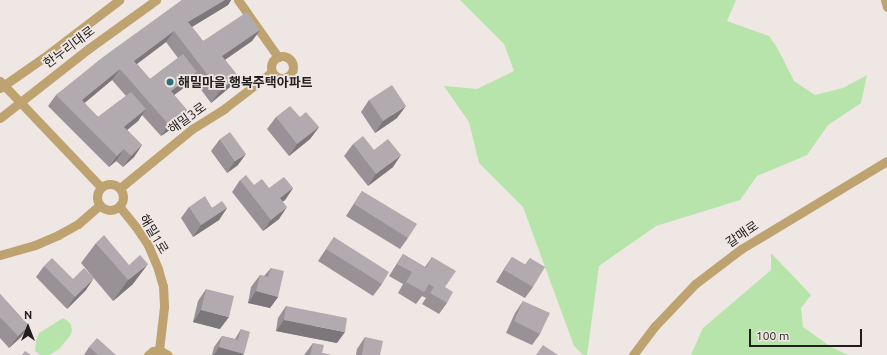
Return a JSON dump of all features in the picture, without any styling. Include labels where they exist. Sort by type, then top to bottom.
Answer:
[{"type":"street","name":"한누리대로","points":[[1,85],[43,58],[119,0]]},
{"type":"street","name":"한누리대로","points":[[0,118],[19,101],[128,19],[156,0]]},
{"type":"street","points":[[238,0],[278,56]]},
{"type":"street","points":[[885,0],[887,7]]},
{"type":"street","points":[[278,56],[285,56],[291,61],[292,71],[284,78],[277,77],[272,72],[272,61],[278,56]]},
{"type":"street","name":"해밀3로","points":[[120,188],[192,129],[225,108],[272,72]]},
{"type":"street","points":[[1,85],[19,101],[101,187]]},
{"type":"street","name":"갈매로","points":[[633,355],[655,326],[695,284],[742,249],[887,161]]},
{"type":"street","points":[[108,183],[117,185],[120,188],[123,199],[119,206],[109,210],[100,205],[97,198],[101,187],[108,183]]},
{"type":"street","points":[[0,255],[35,245],[58,235],[78,224],[100,205]]},
{"type":"street","name":"해밀1로","points":[[119,206],[148,245],[158,269],[162,286],[164,307],[159,350]]},
{"type":"street","points":[[148,355],[153,351],[159,350],[168,355]]},
{"type":"green space","points":[[460,0],[736,0],[727,21],[769,36],[778,49],[794,81],[815,95],[843,88],[867,75],[861,103],[828,125],[807,155],[757,176],[740,200],[656,226],[599,266],[587,355],[583,355],[574,346],[523,207],[479,163],[469,122],[444,86],[477,89],[514,71],[504,44]]},
{"type":"green space","points":[[771,253],[811,295],[801,308],[803,327],[831,347],[848,355],[691,355],[703,328],[771,270]]},
{"type":"green space","points":[[63,318],[71,325],[72,331],[70,336],[59,349],[50,355],[40,355],[35,351],[39,333]]},
{"type":"building","name":"해밀마을 행복주택아파트","points":[[182,0],[225,0],[188,22],[203,41],[247,12],[260,30],[222,56],[238,76],[220,91],[174,31],[134,61],[150,79],[183,54],[197,72],[171,91],[188,111],[169,125],[120,69],[82,100],[98,117],[131,92],[146,109],[124,127],[142,145],[131,156],[124,149],[117,156],[56,95],[103,57]]},
{"type":"building","points":[[392,85],[406,106],[383,121],[369,100]]},
{"type":"building","points":[[290,106],[300,117],[306,112],[319,127],[297,144],[276,117]]},
{"type":"building","points":[[230,132],[246,154],[235,161],[220,139]]},
{"type":"building","points":[[363,136],[374,150],[388,139],[401,155],[376,174],[353,144]]},
{"type":"building","points":[[246,175],[254,185],[262,179],[269,188],[284,177],[293,188],[280,198],[287,207],[271,220],[240,180]]},
{"type":"building","points":[[362,191],[417,224],[408,238],[354,204]]},
{"type":"building","points":[[205,196],[212,208],[222,201],[227,208],[201,225],[189,207]]},
{"type":"building","points":[[104,235],[129,265],[140,255],[148,264],[128,280],[96,243]]},
{"type":"building","points":[[334,237],[389,272],[382,284],[326,249]]},
{"type":"building","points":[[403,254],[426,268],[432,257],[456,271],[445,287],[453,292],[447,303],[430,293],[434,287],[429,284],[424,292],[406,282],[412,272],[397,264]]},
{"type":"building","points":[[512,257],[526,265],[530,258],[545,267],[533,287],[504,270]]},
{"type":"building","points":[[52,258],[73,279],[84,268],[94,278],[75,297],[44,266]]},
{"type":"building","points":[[271,268],[284,271],[278,297],[256,291],[260,275],[268,277]]},
{"type":"building","points":[[206,289],[234,296],[229,317],[201,310]]},
{"type":"building","points":[[0,294],[29,326],[18,336],[0,317]]},
{"type":"building","points":[[523,301],[550,313],[540,334],[514,321]]},
{"type":"building","points":[[286,306],[347,318],[345,332],[284,320]]},
{"type":"building","points":[[241,329],[250,332],[244,354],[219,347],[222,336],[238,340]]},
{"type":"building","points":[[365,337],[383,341],[380,355],[362,355]]},
{"type":"building","points":[[97,338],[116,355],[98,355],[89,347]]},
{"type":"building","points":[[313,343],[324,345],[322,353],[331,355],[310,355]]},
{"type":"building","points":[[543,345],[558,355],[536,355]]},
{"type":"building","points":[[25,351],[31,355],[22,355]]},
{"type":"place","name":"해밀마을 행복주택아파트","points":[[170,82]]}]
